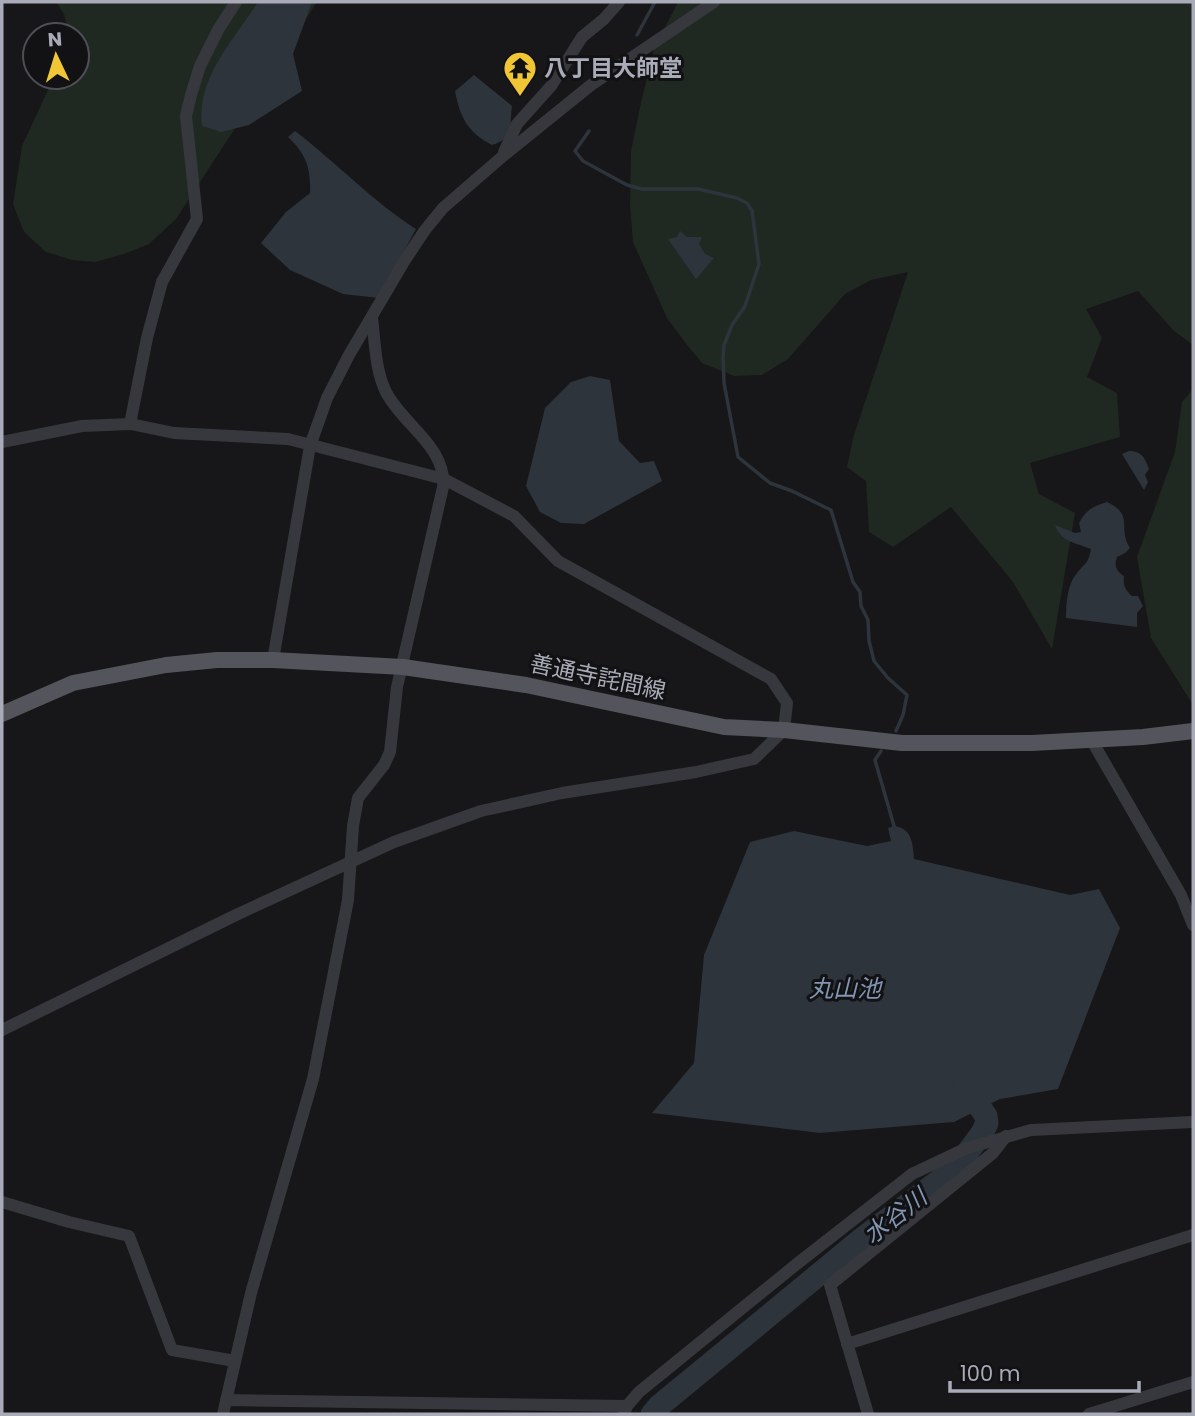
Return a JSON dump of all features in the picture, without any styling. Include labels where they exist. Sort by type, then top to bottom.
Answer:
[{"type":"main road","name":"善通寺詫間線","points":[[2,714],[73,683],[166,665],[217,660],[273,660],[403,667],[526,685],[724,727],[784,730],[902,743],[993,744],[1092,740],[1193,731]]},
{"type":"street","points":[[130,424],[147,338],[162,282],[197,219],[186,116],[191,95],[200,66],[236,2]]},
{"type":"street","points":[[503,156],[517,124],[551,86],[582,37],[619,2]]},
{"type":"street","points":[[273,660],[310,446],[327,398],[349,355],[425,230],[443,208],[591,85],[714,2]]},
{"type":"street","points":[[223,1414],[251,1293],[313,1079],[346,913],[358,798],[384,765],[390,752],[397,687],[444,479],[440,464],[431,448],[393,405],[384,389],[372,318]]},
{"type":"street","points":[[2,442],[82,426],[130,424],[174,433],[288,439],[444,479],[514,516],[558,561],[771,679],[787,703],[784,730],[754,759],[696,772],[562,793],[481,811],[394,842],[236,915],[2,1030]]},
{"type":"street","points":[[1092,740],[1181,895],[1193,925]]},
{"type":"street","points":[[226,1400],[625,1410],[639,1392],[798,1262],[912,1174],[967,1148],[1031,1130],[1193,1122]]},
{"type":"street","points":[[868,1414],[830,1285],[993,1153],[1006,1136]]},
{"type":"street","points":[[2,1202],[129,1236],[172,1350],[235,1361]]},
{"type":"street","points":[[847,1344],[1193,1235]]},
{"type":"street","points":[[1089,1414],[1193,1382]]},
{"type":"shaded area","points":[[56,2],[317,2],[176,219],[149,244],[95,262],[72,260],[46,252],[24,232],[13,204],[22,146],[48,91],[91,91],[91,21],[66,21]]},
{"type":"shaded area","points":[[678,2],[1193,2],[1193,345],[1174,331],[1138,291],[1086,309],[1102,338],[1087,377],[1117,393],[1120,437],[1030,463],[1039,494],[1075,513],[1052,649],[1013,582],[951,507],[893,547],[869,532],[866,481],[847,467],[853,438],[908,272],[871,280],[845,294],[788,359],[762,375],[734,376],[702,363],[667,318],[633,242],[630,205],[631,151],[654,49]]},
{"type":"shaded area","points":[[1193,389],[1193,705],[1151,638],[1137,557],[1175,452],[1182,402]]},
{"type":"water","points":[[258,2],[312,2],[293,54],[302,91],[249,125],[221,132],[202,126],[202,108],[211,76],[228,45]]},
{"type":"water","points":[[474,75],[512,106],[508,135],[492,145],[476,135],[466,123],[457,100],[455,91]]},
{"type":"water","points":[[295,131],[384,206],[416,229],[379,298],[343,294],[290,270],[261,243],[286,212],[310,193],[310,176],[306,162],[288,137]]},
{"type":"water","points":[[680,231],[687,237],[702,237],[699,244],[705,254],[714,258],[696,279],[668,239],[677,237]]},
{"type":"water","points":[[590,376],[610,380],[619,441],[640,463],[654,461],[662,481],[584,524],[561,523],[540,512],[526,486],[545,408],[571,382]]},
{"type":"water","points":[[1129,451],[1140,454],[1148,465],[1149,469],[1145,475],[1148,482],[1144,490],[1122,454]]},
{"type":"water","points":[[1107,502],[1121,512],[1123,517],[1126,541],[1130,548],[1117,557],[1116,566],[1124,576],[1126,589],[1132,596],[1138,596],[1143,606],[1137,613],[1137,627],[1066,618],[1069,588],[1088,560],[1091,549],[1065,538],[1055,525],[1075,533],[1081,532],[1079,523],[1084,515]]},
{"type":"water","name":"丸山池","points":[[894,826],[908,833],[914,859],[1070,895],[1099,889],[1120,928],[1058,1089],[1000,1099],[954,1122],[820,1133],[652,1113],[694,1063],[704,955],[750,842],[794,831],[867,846],[891,841],[888,828]]},
{"type":"waterway","points":[[637,35],[655,2]]},
{"type":"waterway","points":[[589,131],[575,151],[583,161],[627,185],[642,189],[698,189],[737,198],[747,203],[752,211],[759,264],[745,306],[732,325],[724,345],[723,358],[724,383],[738,457],[770,483],[831,510],[853,582],[860,592],[861,606],[868,620],[874,661],[907,695],[896,731]]},
{"type":"waterway","points":[[881,751],[875,760],[894,826]]},
{"type":"waterway","name":"水谷川","points":[[652,1414],[863,1238],[956,1168],[987,1123],[986,1116],[964,1084]]},
{"type":"place","name":"八丁目大師堂","points":[[520,98]]}]
